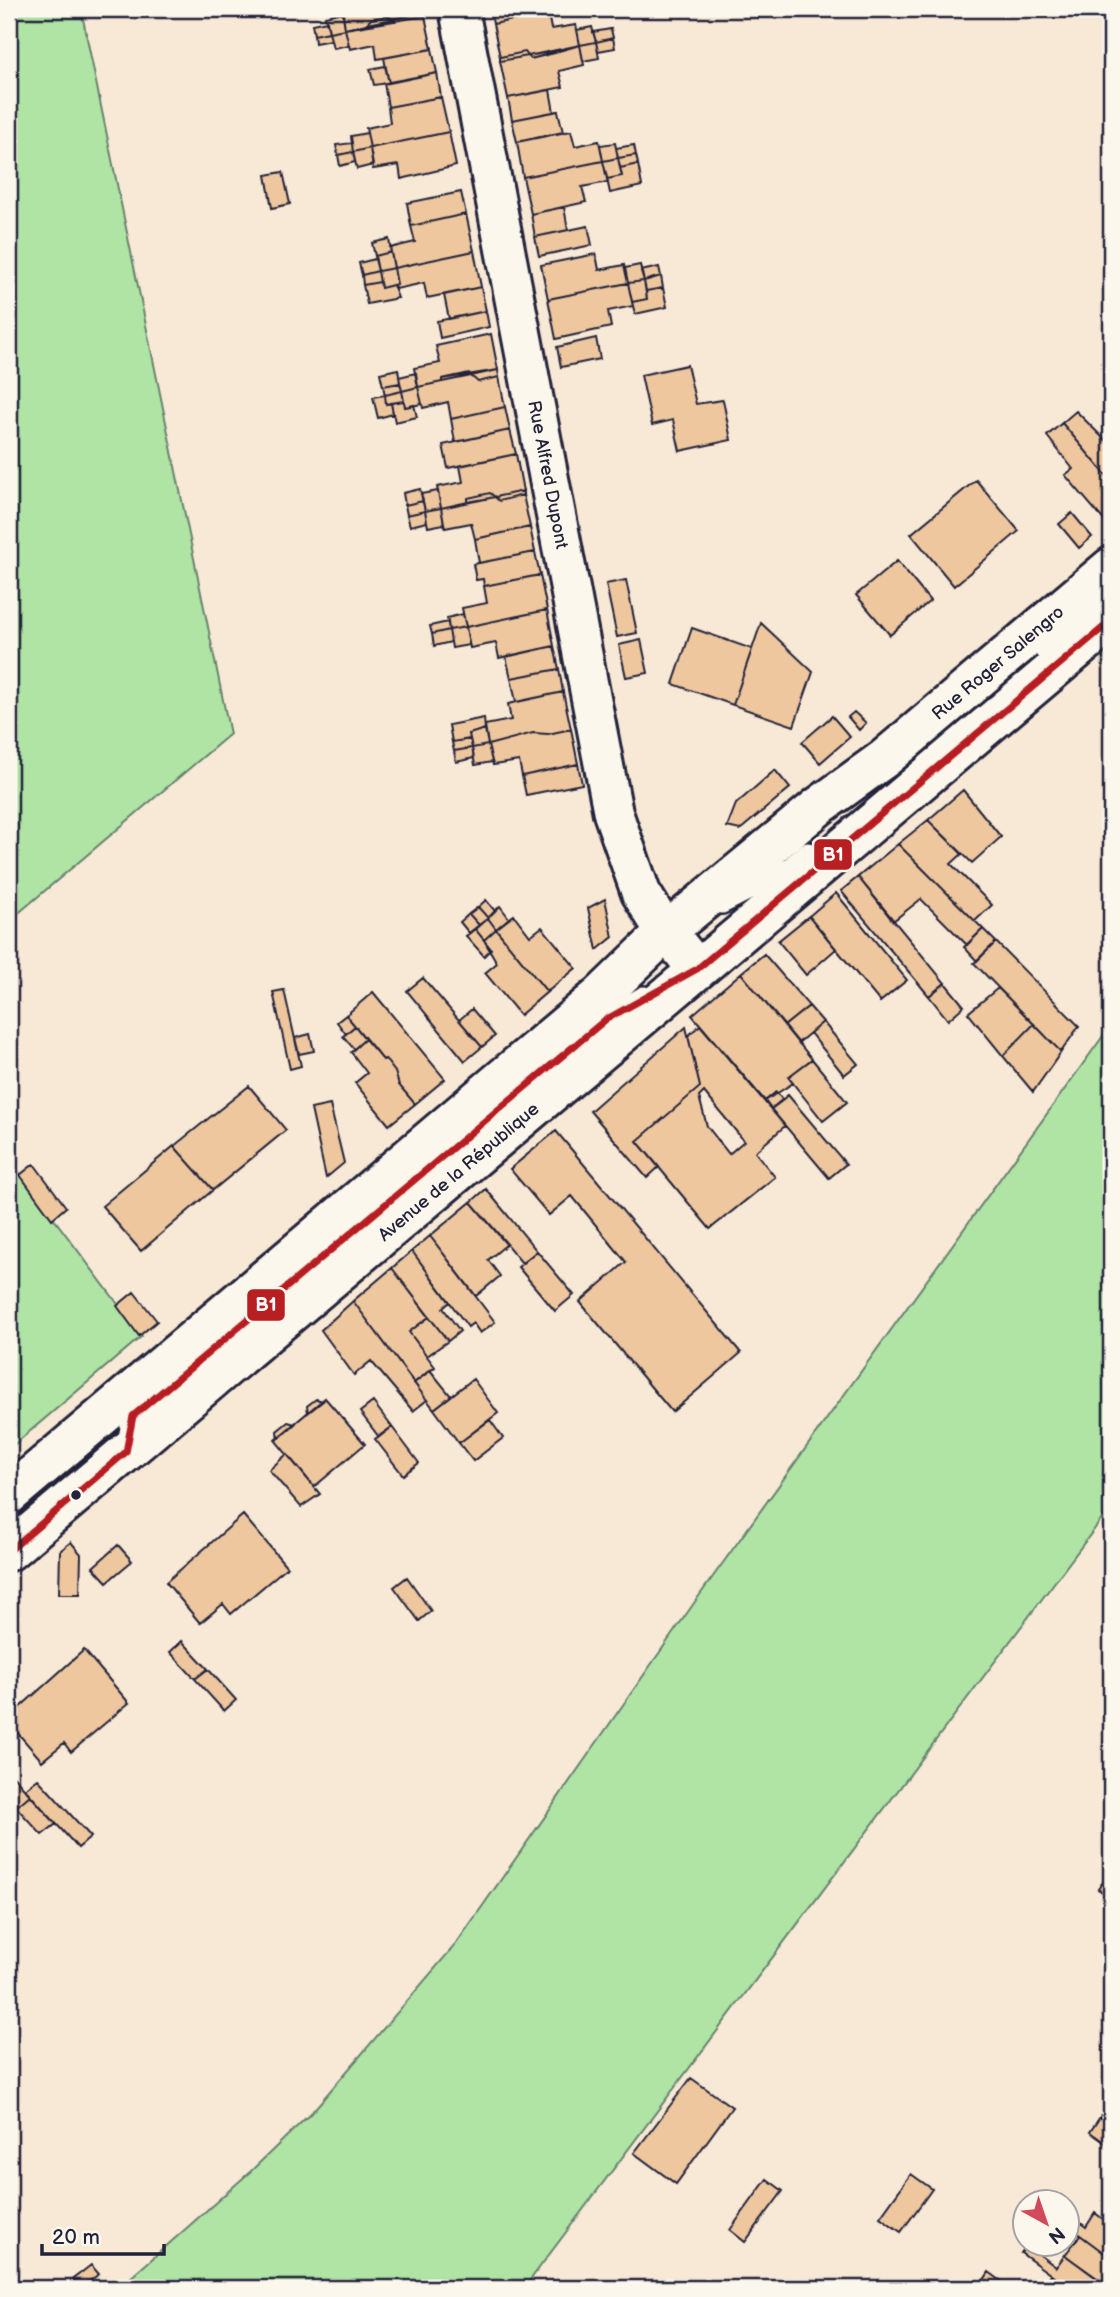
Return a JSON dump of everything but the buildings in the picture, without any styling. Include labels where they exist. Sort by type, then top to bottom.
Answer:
[{"type":"main road","name":"Rue Alfred Dupont","points":[[459,9],[614,813],[641,893],[667,932],[697,968]]},
{"type":"main road","name":"Rue Roger Salengro","points":[[667,932],[819,806],[886,758],[1111,567]]},
{"type":"main road","name":"Avenue de la République","points":[[9,1551],[1111,621]]},
{"type":"main road","points":[[9,1495],[603,994],[667,932]]},
{"type":"lane","points":[[667,932],[792,867],[1111,595]]},
{"type":"green space","points":[[9,9],[81,9],[230,734],[9,921]]},
{"type":"green space","points":[[1111,1025],[1111,1507],[524,2288],[119,2288],[251,2171],[312,2112],[456,1944],[699,1596]]},
{"type":"green space","points":[[9,1159],[142,1336],[9,1449]]},
{"type":"transit line","name":"B1","points":[[9,1551],[126,1452],[133,1416],[605,1020],[697,969],[1111,621]]}]
